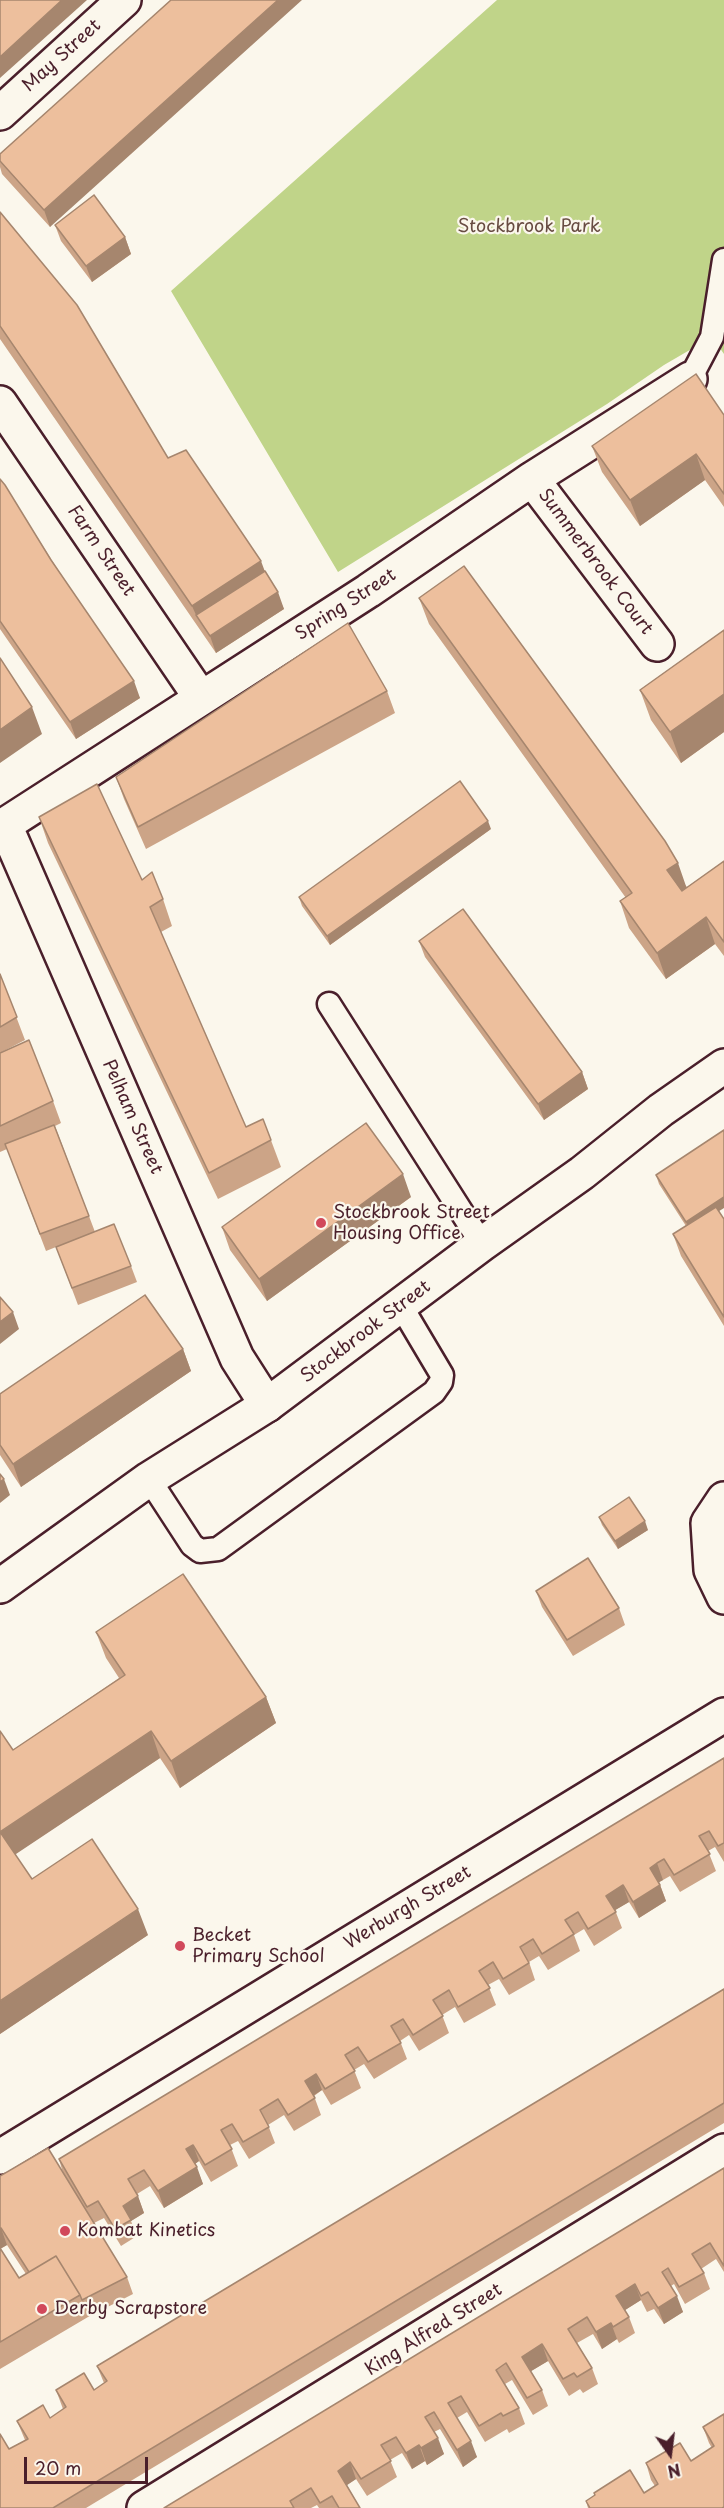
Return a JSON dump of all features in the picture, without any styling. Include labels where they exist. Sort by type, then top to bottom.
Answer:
[{"type":"street","name":"May Street","points":[[0,113],[124,0]]},
{"type":"street","name":"Spring Street","points":[[2,826],[368,591],[532,479],[690,379]]},
{"type":"street","name":"Farm Street","points":[[0,404],[201,698]]},
{"type":"street","name":"Summerbrook Court","points":[[532,479],[657,644]]},
{"type":"street","name":"Pelham Street","points":[[2,826],[237,1358],[267,1405]]},
{"type":"street","name":"Stockbrook Street","points":[[0,1586],[149,1479],[267,1405],[724,1066]]},
{"type":"street","points":[[717,1584],[708,1524],[724,1499]]},
{"type":"street","name":"Werburgh Street","points":[[0,2157],[724,1715]]},
{"type":"street","name":"King Alfred Street","points":[[144,2508],[724,2151]]},
{"type":"lane","points":[[690,379],[712,337],[724,260]]},
{"type":"lane","points":[[329,1004],[482,1244]]},
{"type":"lane","points":[[149,1479],[192,1545],[200,1551],[218,1549],[434,1392],[441,1382],[442,1375],[401,1306]]},
{"type":"green space","name":"Stockbrook Park","points":[[497,0],[724,0],[724,354],[712,337],[664,365],[607,404],[338,572],[171,291]]},
{"type":"building","points":[[0,0],[62,0],[0,57]]},
{"type":"building","points":[[171,0],[278,0],[44,210],[0,161],[0,154]]},
{"type":"building","points":[[94,195],[125,237],[86,266],[55,225]]},
{"type":"building","points":[[0,212],[77,305],[168,458],[186,450],[261,561],[192,606],[0,326]]},
{"type":"building","points":[[696,374],[724,415],[724,494],[696,454],[630,500],[592,446]]},
{"type":"building","points":[[0,479],[51,560],[134,681],[70,722],[0,621]]},
{"type":"building","points":[[464,566],[665,841],[678,863],[667,870],[682,891],[724,861],[724,942],[706,917],[657,953],[620,901],[632,893],[419,598]]},
{"type":"building","points":[[265,571],[278,592],[210,636],[196,615]]},
{"type":"building","points":[[348,623],[387,691],[138,827],[116,777]]},
{"type":"building","points":[[724,630],[724,694],[670,732],[640,690]]},
{"type":"building","points":[[0,658],[32,707],[0,730]]},
{"type":"building","points":[[460,781],[488,821],[327,936],[299,897]]},
{"type":"building","points":[[97,784],[142,880],[152,872],[163,899],[150,907],[246,1127],[263,1119],[271,1140],[209,1173],[39,817]]},
{"type":"building","points":[[463,909],[582,1072],[538,1104],[419,941]]},
{"type":"building","points":[[0,974],[17,1017],[0,1027]]},
{"type":"building","points":[[29,1040],[53,1101],[0,1126],[0,1053]]},
{"type":"building","name":"Stockbrook Street Housing Office","points":[[366,1123],[403,1174],[259,1279],[222,1227]]},
{"type":"building","points":[[54,1125],[89,1216],[40,1234],[5,1144]]},
{"type":"building","points":[[724,1130],[724,1197],[686,1222],[656,1175]]},
{"type":"building","points":[[716,1207],[724,1219],[724,1317],[673,1234]]},
{"type":"building","points":[[114,1224],[131,1266],[72,1288],[56,1247]]},
{"type":"building","points":[[145,1295],[183,1349],[13,1464],[0,1445],[0,1394]]},
{"type":"building","points":[[0,1297],[13,1312],[0,1322]]},
{"type":"building","points":[[629,1497],[645,1521],[615,1541],[599,1517]]},
{"type":"building","points":[[588,1558],[619,1608],[567,1640],[536,1591]]},
{"type":"building","points":[[183,1574],[266,1697],[171,1761],[151,1731],[0,1832],[0,1731],[13,1750],[125,1675],[96,1632]]},
{"type":"building","points":[[724,1758],[724,1843],[718,1846],[709,1831],[699,1836],[710,1854],[674,1875],[664,1859],[657,1863],[650,1868],[660,1885],[633,1902],[623,1885],[606,1896],[616,1912],[588,1929],[578,1912],[565,1920],[574,1934],[542,1954],[533,1939],[520,1947],[529,1963],[503,1979],[493,1962],[479,1971],[490,1988],[458,2007],[449,1990],[433,2000],[443,2016],[413,2035],[403,2019],[391,2026],[401,2043],[368,2062],[358,2047],[345,2055],[355,2071],[325,2089],[316,2074],[305,2081],[315,2098],[288,2115],[278,2099],[260,2110],[269,2127],[243,2142],[232,2124],[221,2130],[232,2149],[205,2165],[193,2145],[186,2149],[197,2167],[158,2191],[144,2170],[128,2179],[138,2196],[123,2206],[131,2220],[115,2229],[98,2201],[87,2207],[59,2159]]},
{"type":"building","points":[[0,1832],[32,1879],[92,1839],[138,1909],[0,2001]]},
{"type":"building","points":[[724,1989],[724,2103],[53,2508],[0,2508],[0,2434],[9,2449],[28,2439],[17,2421],[43,2405],[50,2418],[66,2407],[56,2390],[84,2373],[94,2390],[107,2381],[97,2366]]},
{"type":"building","name":"Kombat Kinetics","points":[[48,2148],[127,2277],[82,2300],[56,2256],[29,2272],[0,2229],[0,2176]]},
{"type":"building","points":[[724,2168],[724,2266],[710,2243],[692,2254],[704,2273],[679,2287],[668,2268],[662,2272],[677,2296],[658,2308],[648,2292],[641,2296],[635,2284],[616,2296],[629,2317],[613,2327],[611,2323],[596,2332],[587,2317],[568,2329],[592,2368],[577,2377],[574,2373],[563,2379],[542,2344],[522,2357],[542,2390],[527,2398],[506,2363],[496,2370],[519,2408],[503,2416],[501,2413],[479,2426],[461,2396],[448,2403],[471,2441],[457,2450],[434,2412],[425,2417],[438,2438],[421,2448],[419,2445],[406,2453],[396,2437],[381,2445],[391,2461],[361,2479],[350,2462],[338,2471],[360,2508],[339,2508],[332,2496],[320,2503],[311,2488],[290,2501],[294,2508],[164,2508]]},
{"type":"building","points":[[0,2248],[19,2278],[56,2256],[80,2295],[0,2342]]},
{"type":"building","points":[[724,2414],[724,2507],[590,2508],[586,2501],[595,2495],[594,2493],[630,2470],[644,2493],[658,2484],[646,2463],[680,2443],[691,2461],[714,2446],[703,2427]]},
{"type":"place","name":"Stockbrook Street Housing Office","points":[[321,1223]]},
{"type":"place","name":"Becket Primary School","points":[[180,1946]]},
{"type":"place","name":"Kombat Kinetics","points":[[65,2231]]},
{"type":"place","name":"Derby Scrapstore","points":[[42,2309]]}]
